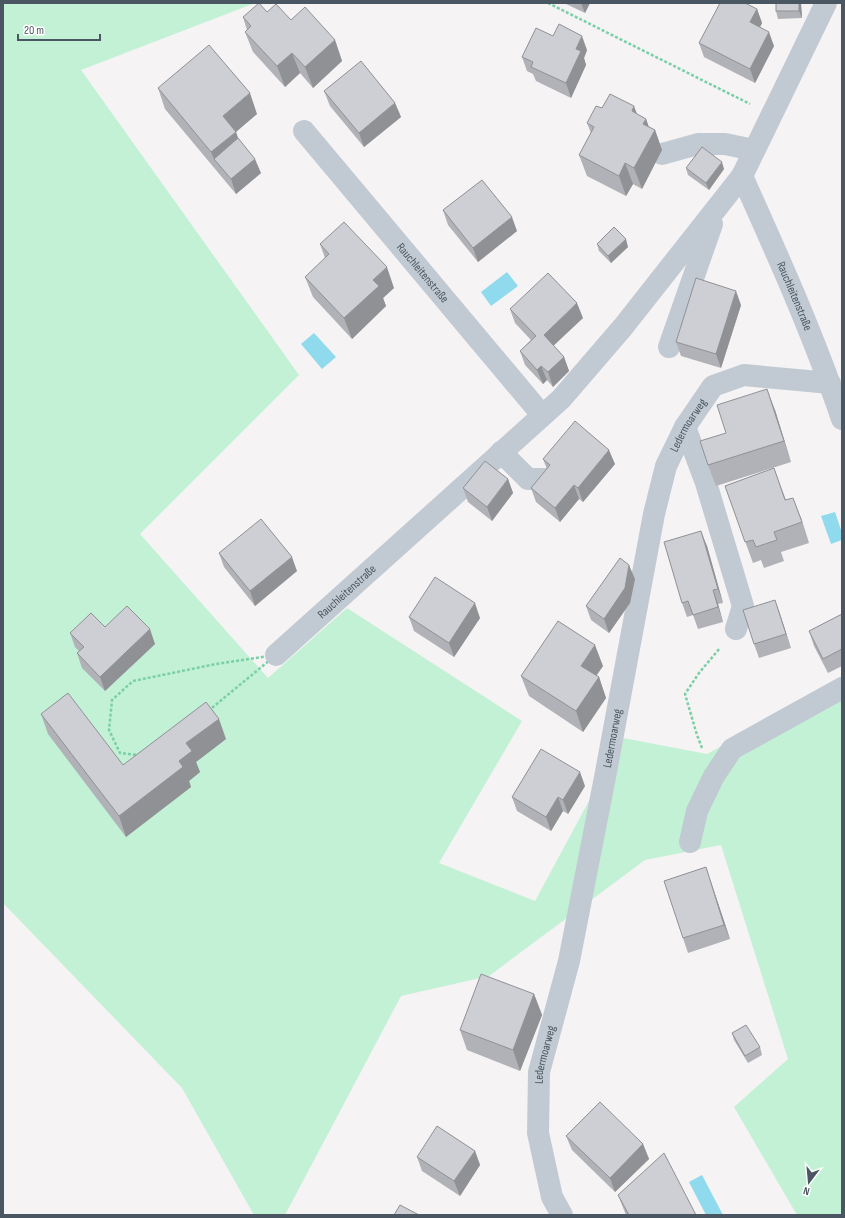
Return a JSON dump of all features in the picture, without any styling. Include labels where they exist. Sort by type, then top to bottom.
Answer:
[{"type":"street","name":"Rauchleitenstraße","points":[[276,655],[561,399],[623,327],[742,176],[826,3]]},
{"type":"street","name":"Rauchleitenstraße","points":[[304,131],[542,415]]},
{"type":"street","points":[[662,154],[698,144],[725,144],[754,150]]},
{"type":"street","name":"Rauchleitenstraße","points":[[742,176],[793,289],[830,383],[842,419]]},
{"type":"street","points":[[669,348],[717,207]]},
{"type":"street","name":"Ledermoarweg","points":[[562,1215],[552,1197],[538,1133],[539,1072],[569,961],[654,514],[666,466],[685,427],[713,386],[744,375],[830,383]]},
{"type":"street","points":[[685,427],[706,483],[743,606],[736,629]]},
{"type":"street","points":[[501,452],[528,479],[551,479]]},
{"type":"street","points":[[690,842],[697,811],[714,776],[732,749],[842,688]]},
{"type":"path","points":[[548,3],[772,115]]},
{"type":"path","points":[[714,776],[697,735],[685,694],[699,673],[736,629]]},
{"type":"path","points":[[276,655],[184,731],[146,756],[120,753],[109,730],[112,700],[133,681],[216,664],[276,655]]},
{"type":"green space","points":[[3,3],[255,3],[81,70],[299,375],[140,534],[268,678],[347,608],[522,721],[439,863],[535,901],[623,738],[707,754],[842,681],[842,1215],[797,1215],[734,1107],[788,1059],[721,845],[645,860],[489,976],[401,996],[285,1215],[254,1215],[182,1088],[3,903]]},
{"type":"water","points":[[507,272],[518,286],[491,306],[481,292]]},
{"type":"water","points":[[314,333],[336,357],[322,369],[301,344]]},
{"type":"water","points":[[835,512],[842,533],[842,540],[831,544],[821,516]]},
{"type":"water","points":[[702,1175],[723,1215],[706,1215],[689,1182]]},
{"type":"building","points":[[259,3],[267,12],[276,4],[291,20],[305,7],[335,40],[305,67],[292,53],[277,66],[245,32],[251,26],[243,17]]},
{"type":"building","points":[[720,3],[745,3],[757,9],[750,22],[769,32],[750,69],[699,43]]},
{"type":"building","points":[[776,3],[799,3],[799,11],[776,11]]},
{"type":"building","points":[[559,24],[582,36],[576,49],[581,51],[566,83],[531,67],[533,62],[522,57],[536,28],[553,36]]},
{"type":"building","points":[[209,45],[250,93],[223,116],[236,132],[211,152],[158,88]]},
{"type":"building","points":[[361,61],[395,103],[359,133],[324,91]]},
{"type":"building","points":[[610,94],[634,106],[632,111],[646,119],[643,124],[655,130],[634,168],[625,163],[619,176],[579,155],[594,127],[587,123],[596,106],[602,108]]},
{"type":"building","points":[[238,138],[255,159],[231,179],[214,159]]},
{"type":"building","points":[[702,147],[722,162],[706,183],[686,168]]},
{"type":"building","points":[[482,180],[512,217],[473,248],[443,210]]},
{"type":"building","points":[[344,222],[387,267],[373,280],[379,286],[344,318],[305,277],[329,254],[320,244]]},
{"type":"building","points":[[614,227],[626,239],[608,256],[597,244]]},
{"type":"building","points":[[548,273],[577,303],[544,335],[564,357],[548,372],[541,366],[537,370],[520,351],[536,336],[510,309]]},
{"type":"building","points":[[696,278],[736,291],[716,354],[676,342]]},
{"type":"building","points":[[767,389],[784,441],[708,465],[700,441],[726,433],[717,405]]},
{"type":"building","points":[[575,421],[609,450],[578,488],[574,485],[555,508],[531,488],[550,465],[543,459]]},
{"type":"building","points":[[485,461],[508,479],[487,507],[463,488]]},
{"type":"building","points":[[774,468],[785,500],[793,498],[802,522],[774,532],[777,540],[756,547],[753,540],[745,542],[725,486]]},
{"type":"building","points":[[261,519],[292,557],[250,591],[219,553]]},
{"type":"building","points":[[701,531],[718,589],[713,590],[718,607],[693,615],[688,601],[682,603],[664,542]]},
{"type":"building","points":[[620,558],[629,565],[625,588],[604,619],[586,606]]},
{"type":"building","points":[[435,577],[475,603],[449,643],[409,617]]},
{"type":"building","points":[[775,600],[786,634],[754,644],[743,610]]},
{"type":"building","points":[[127,606],[150,629],[100,677],[77,653],[84,647],[70,633],[91,613],[105,627]]},
{"type":"building","points":[[842,614],[842,649],[823,659],[809,631]]},
{"type":"building","points":[[558,621],[595,645],[581,666],[599,677],[576,711],[521,676]]},
{"type":"building","points":[[68,693],[123,765],[206,702],[219,719],[186,743],[192,751],[179,761],[183,767],[119,816],[41,714]]},
{"type":"building","points":[[541,749],[580,772],[563,800],[558,797],[546,817],[512,797]]},
{"type":"building","points":[[706,867],[724,925],[683,938],[664,881]]},
{"type":"building","points":[[481,974],[534,994],[513,1050],[460,1030]]},
{"type":"building","points":[[746,1025],[760,1047],[745,1056],[732,1033]]},
{"type":"building","points":[[600,1102],[643,1144],[610,1178],[566,1136]]},
{"type":"building","points":[[437,1126],[475,1151],[454,1181],[417,1157]]},
{"type":"building","points":[[664,1153],[696,1215],[629,1215],[618,1195]]},
{"type":"building","points":[[400,1205],[419,1215],[394,1215]]}]
